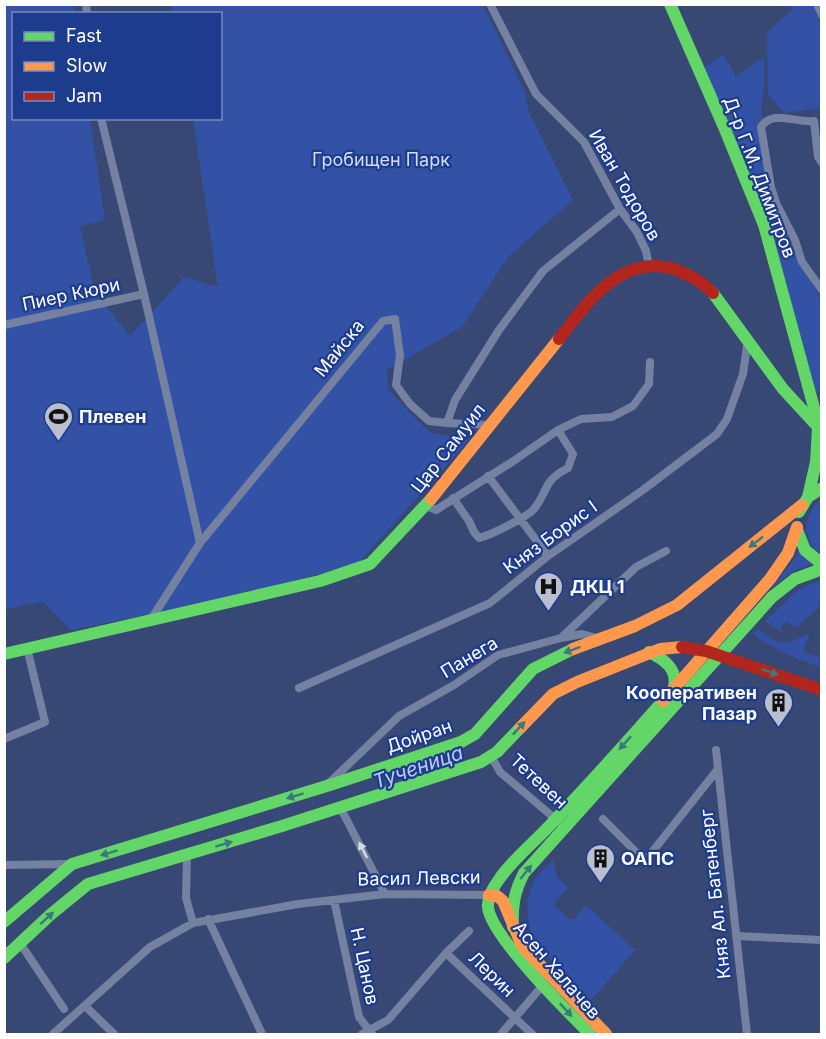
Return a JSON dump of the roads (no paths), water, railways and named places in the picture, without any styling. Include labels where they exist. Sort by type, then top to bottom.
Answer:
[{"type":"street","name":"Иван Тодоров","points":[[490,4],[536,94],[584,142],[620,209],[637,232],[646,252],[648,266]]},
{"type":"street","name":"Д-р Г.М. Димитров","points":[[670,4],[764,225],[820,428],[815,472],[805,501]]},
{"type":"street","points":[[817,4],[822,15]]},
{"type":"street","points":[[822,163],[818,157],[818,120],[801,122],[775,116],[761,126],[771,187],[776,203],[795,240],[802,262],[822,290]]},
{"type":"street","points":[[101,120],[144,294],[200,543]]},
{"type":"street","points":[[490,425],[447,423],[456,400],[499,330],[543,271],[620,209]]},
{"type":"street","name":"Цар Самуил","points":[[4,654],[320,581],[364,568],[426,506],[592,297],[622,273],[648,266],[677,269],[697,278],[712,291],[783,389],[820,428]]},
{"type":"street","name":"Пиер Кюри","points":[[4,325],[144,294]]},
{"type":"street","name":"Майска","points":[[150,621],[200,543],[383,321],[395,319],[400,355],[396,385],[410,404],[429,421],[447,423]]},
{"type":"street","name":"Княз Борис I","points":[[298,688],[490,603],[548,556],[643,490],[717,434],[727,419],[743,374],[748,339]]},
{"type":"street","points":[[426,506],[436,510],[558,430],[581,419],[612,417],[633,406],[649,384],[650,362]]},
{"type":"street","points":[[453,498],[479,538],[498,531],[532,511],[547,483],[568,468],[573,454],[558,430]]},
{"type":"street","points":[[488,476],[548,556]]},
{"type":"street","name":"Дойран","points":[[4,922],[72,864],[461,742],[475,734],[532,669],[563,652],[635,626],[677,605],[822,488]]},
{"type":"street","name":"Васил Левски","points":[[53,1035],[150,947],[193,923],[297,904],[385,894],[489,895],[499,880],[556,820],[706,651],[724,640],[739,622],[782,563],[792,545],[805,501]]},
{"type":"street","points":[[797,527],[804,549],[822,564]]},
{"type":"street","points":[[561,638],[636,567],[666,551]]},
{"type":"street","name":"Васил Левски","points":[[739,622],[790,581],[822,569]]},
{"type":"street","name":"Панега","points":[[325,786],[399,716],[454,685],[498,655],[518,648],[582,634],[601,639]]},
{"type":"street","name":"Васил Левски","points":[[513,927],[512,904],[520,879],[720,654],[724,640]]},
{"type":"street","points":[[4,958],[50,915],[88,884],[481,762],[491,756],[553,694],[649,652],[671,647],[720,654],[822,690]]},
{"type":"street","points":[[4,739],[45,722],[27,648]]},
{"type":"street","points":[[649,652],[660,657],[670,666],[676,678],[674,687]]},
{"type":"street","name":"Княз Ал. Батенберг","points":[[716,750],[747,1035]]},
{"type":"street","name":"Тетевен","points":[[491,756],[500,771],[566,828]]},
{"type":"street","points":[[603,819],[645,861],[718,769]]},
{"type":"street","points":[[340,807],[385,894]]},
{"type":"street","points":[[187,855],[186,898],[193,923]]},
{"type":"street","points":[[4,865],[72,864]]},
{"type":"street","name":"Асен Халачев","points":[[590,1035],[543,985],[491,920],[488,907],[489,895],[497,896],[503,901],[522,946],[606,1035]]},
{"type":"street","name":"Н. Цанов","points":[[334,900],[359,1017],[368,1034]]},
{"type":"street","points":[[208,919],[262,1035]]},
{"type":"street","points":[[368,1034],[388,1020],[446,952],[469,931]]},
{"type":"street","points":[[736,936],[822,940]]},
{"type":"street","points":[[20,943],[64,1009]]},
{"type":"street","name":"Лерин","points":[[446,952],[532,1035]]},
{"type":"street","points":[[501,1035],[543,985]]},
{"type":"street","points":[[85,1006],[114,1035]]},
{"type":"waterway","name":"Тученица","points":[[4,937],[73,877],[458,756],[482,744],[531,691],[589,662],[656,636],[701,628],[717,631]]},
{"type":"waterway","name":"Тученица","points":[[737,643],[822,678]]},
{"type":"place","name":"Плевен","points":[[58,442]]},
{"type":"place","name":"ДКЦ 1","points":[[549,612]]},
{"type":"place","name":"Кооперативен Пазар","points":[[778,728]]},
{"type":"place","name":"ОАПС","points":[[600,884]]},
{"type":"park label","name":"Гробищен Парк","points":[[381,159]]}]
